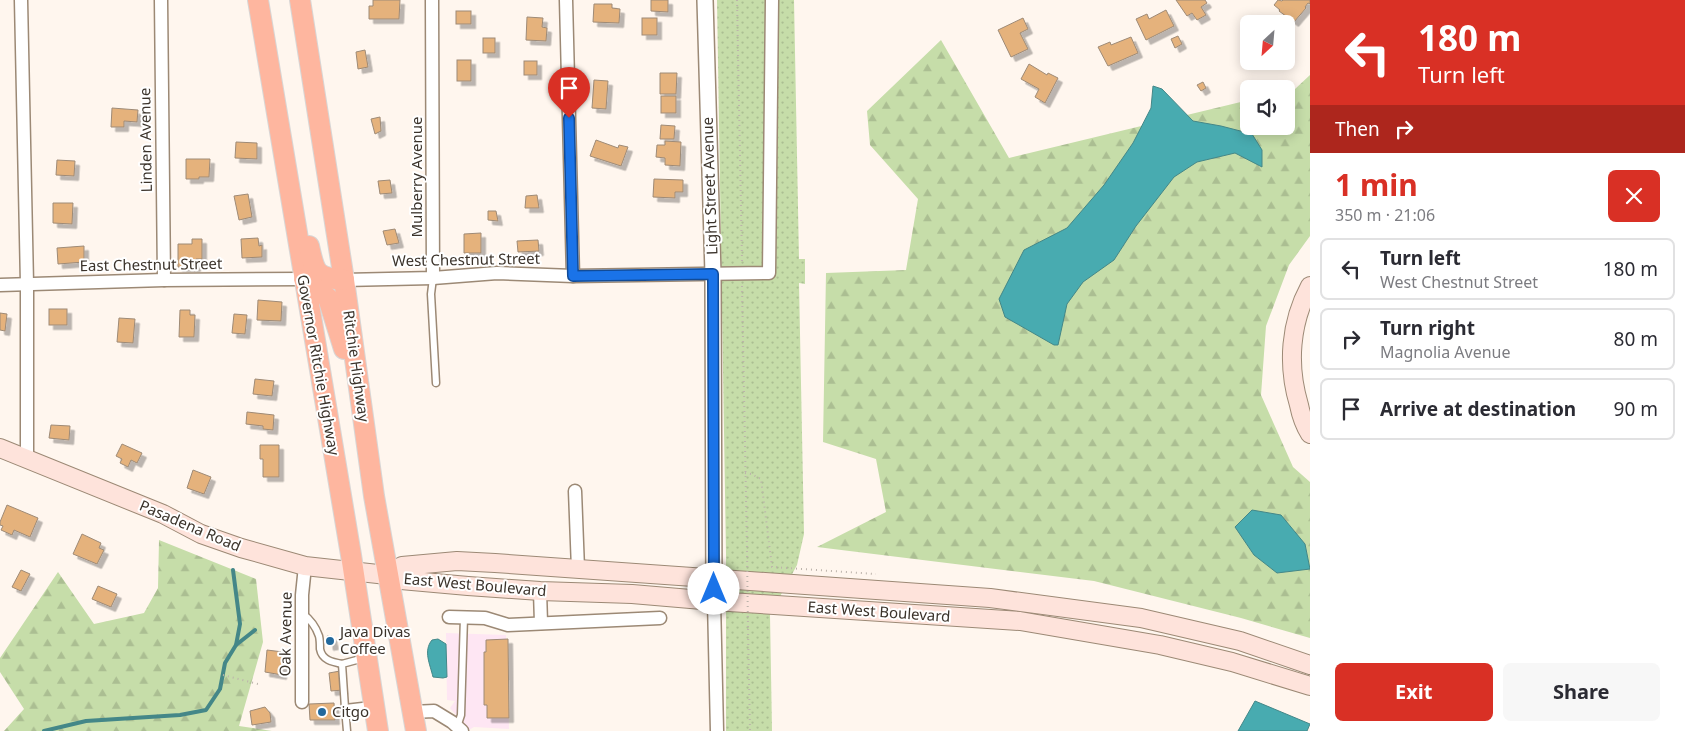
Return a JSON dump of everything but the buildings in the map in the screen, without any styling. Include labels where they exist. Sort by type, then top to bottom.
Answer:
[{"type":"highway","name":"Governor Ritchie Highway","points":[[258,0],[378,731]]},
{"type":"highway","name":"Ritchie Highway","points":[[300,0],[344,280],[374,496],[414,722]]},
{"type":"highway","points":[[284,155],[314,267],[319,274],[327,278],[344,280]]},
{"type":"highway","points":[[304,279],[328,298],[361,401]]},
{"type":"main road","points":[[1310,286],[1296,319],[1291,357],[1295,394],[1310,434]]},
{"type":"main road","name":"Pasadena Road","points":[[0,448],[162,514],[201,534],[241,548],[305,566],[387,575]]},
{"type":"main road","name":"East West Boulevard","points":[[387,575],[402,566],[456,561],[714,577],[990,598],[1140,618],[1240,641],[1310,665]]},
{"type":"main road","name":"East West Boulevard","points":[[387,575],[400,580],[540,591],[632,594],[1020,622],[1160,645],[1232,662],[1310,686]]},
{"type":"street","points":[[22,0],[27,284],[27,459]]},
{"type":"street","name":"Linden Avenue","points":[[161,0],[164,280]]},
{"type":"street","name":"Mulberry Avenue","points":[[432,0],[433,278]]},
{"type":"street","points":[[566,0],[573,276]]},
{"type":"street","name":"Light Street Avenue","points":[[705,0],[713,274],[714,601],[717,731]]},
{"type":"street","name":"West Chestnut Street","points":[[344,280],[433,278],[497,273],[573,276],[769,273],[772,0]]},
{"type":"street","name":"East Chestnut Street","points":[[0,285],[164,280],[304,279]]},
{"type":"street","points":[[576,491],[578,569]]},
{"type":"street","name":"Oak Avenue","points":[[302,702],[302,613],[305,566]]},
{"type":"street","points":[[540,591],[541,624]]},
{"type":"street","points":[[449,617],[485,618],[508,625],[660,618]]},
{"type":"street","points":[[414,722],[434,711],[459,729]]},
{"type":"lane","name":"Mulberry Avenue","points":[[433,278],[431,294],[436,383]]},
{"type":"lane","points":[[302,613],[310,619],[320,637],[321,651],[325,658],[331,662],[342,664],[366,658]]},
{"type":"lane","points":[[459,729],[464,617]]},
{"type":"lane","points":[[342,664],[346,731]]},
{"type":"lane","points":[[345,708],[373,705]]},
{"type":"path","points":[[745,474],[751,474],[761,479],[772,567]]},
{"type":"path","points":[[747,551],[750,731]]},
{"type":"path","points":[[223,675],[258,684]]},
{"type":"shaded area","points":[[446,633],[506,635],[509,729],[474,727],[469,730],[450,708],[455,701],[447,700]]},
{"type":"green space","points":[[717,0],[794,0],[799,259],[805,259],[805,284],[799,283],[804,534],[797,565],[770,615],[772,731],[726,731],[726,554]]},
{"type":"green space","points":[[941,40],[1009,158],[1240,102],[1240,135],[1295,135],[1295,89],[1310,75],[1310,236],[1289,265],[1266,326],[1261,395],[1293,467],[1310,482],[1310,638],[1241,618],[1094,581],[817,547],[886,512],[876,459],[823,442],[826,273],[906,270],[918,199],[870,145],[867,111]]},
{"type":"green space","points":[[159,540],[256,579],[263,642],[239,726],[272,731],[4,731],[24,709],[0,672],[0,658],[58,572],[94,624],[144,613],[158,588]]},
{"type":"water","points":[[1153,86],[1162,89],[1193,121],[1240,131],[1240,135],[1253,135],[1262,150],[1262,167],[1235,153],[1197,162],[1174,177],[1136,226],[1114,260],[1083,282],[1067,304],[1058,345],[1054,345],[1005,317],[999,299],[1024,250],[1067,228],[1104,185],[1133,143],[1151,108]]},
{"type":"water","points":[[1252,510],[1281,515],[1305,544],[1310,569],[1277,573],[1254,555],[1235,527]]},
{"type":"water","points":[[438,639],[446,644],[447,677],[443,678],[433,677],[428,658],[429,644],[432,640]]},
{"type":"water","points":[[1255,701],[1310,724],[1307,731],[1238,731]]},
{"type":"waterway","points":[[44,731],[86,721],[180,715],[206,710],[220,689],[225,663],[236,645],[240,624],[233,570]]},
{"type":"waterway","points":[[236,645],[255,630]]},
{"type":"place","name":"Java Divas Coffee","points":[[330,641]]},
{"type":"place","name":"Citgo","points":[[322,712]]},
{"type":"route","points":[[569,118],[573,276],[713,274],[714,589]]}]
